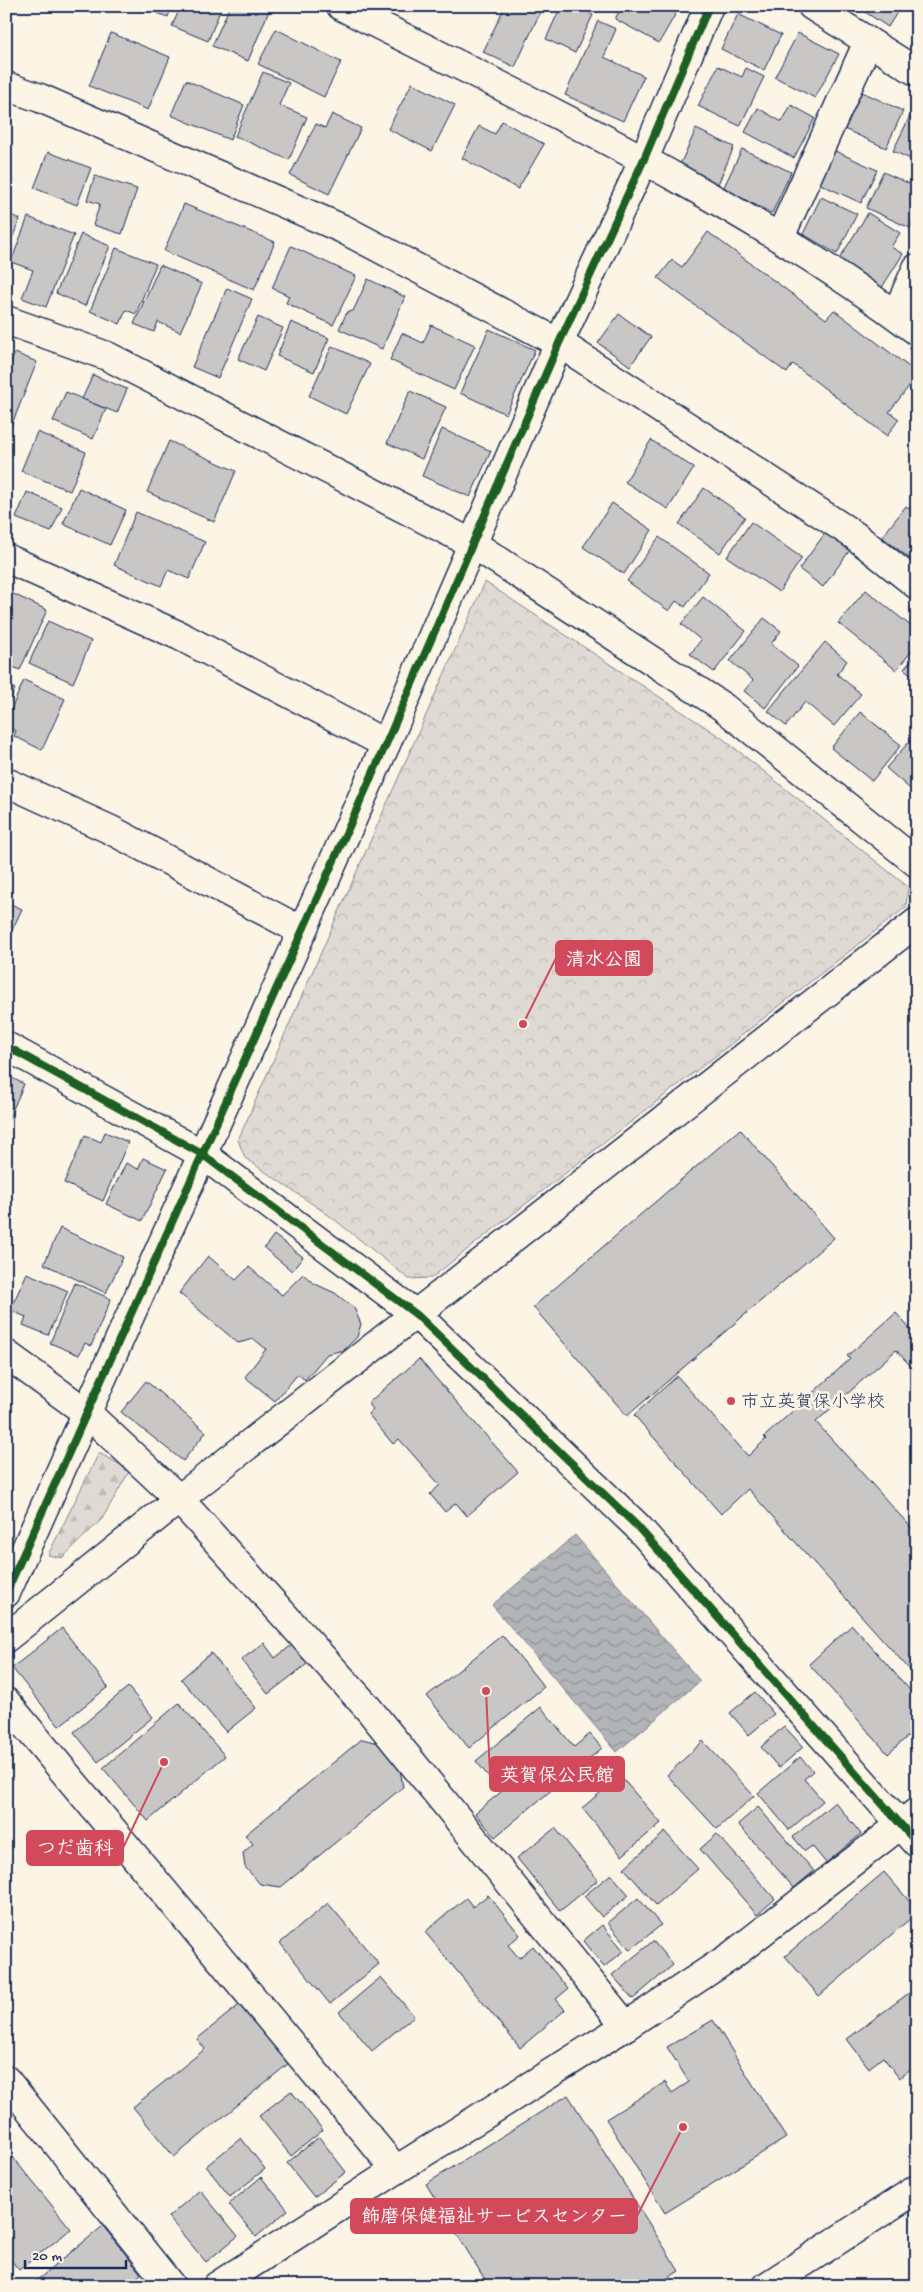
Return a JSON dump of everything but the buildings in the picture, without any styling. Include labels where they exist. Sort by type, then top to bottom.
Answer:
[{"type":"street","points":[[341,6],[644,159],[780,237],[906,323],[917,268]]},
{"type":"street","points":[[6,1593],[386,744],[559,343],[644,159],[709,6]]},
{"type":"street","points":[[812,6],[917,72]]},
{"type":"street","points":[[780,237],[868,42]]},
{"type":"street","points":[[6,86],[40,98],[343,229],[559,343],[854,535],[917,585]]},
{"type":"street","points":[[6,320],[107,356],[473,544],[723,707],[917,863]]},
{"type":"street","points":[[6,558],[180,636],[386,744]]},
{"type":"street","points":[[6,782],[111,830],[302,930]]},
{"type":"street","points":[[6,1638],[179,1499],[917,922]]},
{"type":"street","points":[[6,1046],[202,1154],[416,1315],[637,1526],[911,1827],[731,1956],[626,2026],[396,2170],[217,2286]]},
{"type":"street","points":[[6,1354],[87,1414],[179,1499],[367,1707],[626,2026]]},
{"type":"street","points":[[6,1702],[396,2170]]},
{"type":"street","points":[[6,2080],[171,2286]]},
{"type":"street","points":[[768,2286],[917,2189]]},
{"type":"green space","points":[[485,582],[722,738],[908,887],[906,907],[431,1278],[409,1279],[330,1216],[245,1158],[238,1140]]},
{"type":"green space","points":[[99,1453],[130,1470],[102,1519],[62,1558],[48,1555]]},
{"type":"water","points":[[575,1535],[700,1681],[617,1752],[492,1605]]},
{"type":"cycle path","points":[[6,1593],[386,744],[559,343],[644,159],[709,6]]},
{"type":"cycle path","points":[[6,1046],[202,1154],[417,1315],[637,1526],[917,1843]]},
{"type":"place","name":"清水公園","points":[[523,1024]]},
{"type":"place","name":"市立英賀保小学校","points":[[731,1401]]},
{"type":"place","name":"英賀保公民館","points":[[486,1691]]},
{"type":"place","name":"つだ歯科","points":[[164,1762]]},
{"type":"place","name":"飾磨保健福祉サービスセンター","points":[[683,2127]]}]
